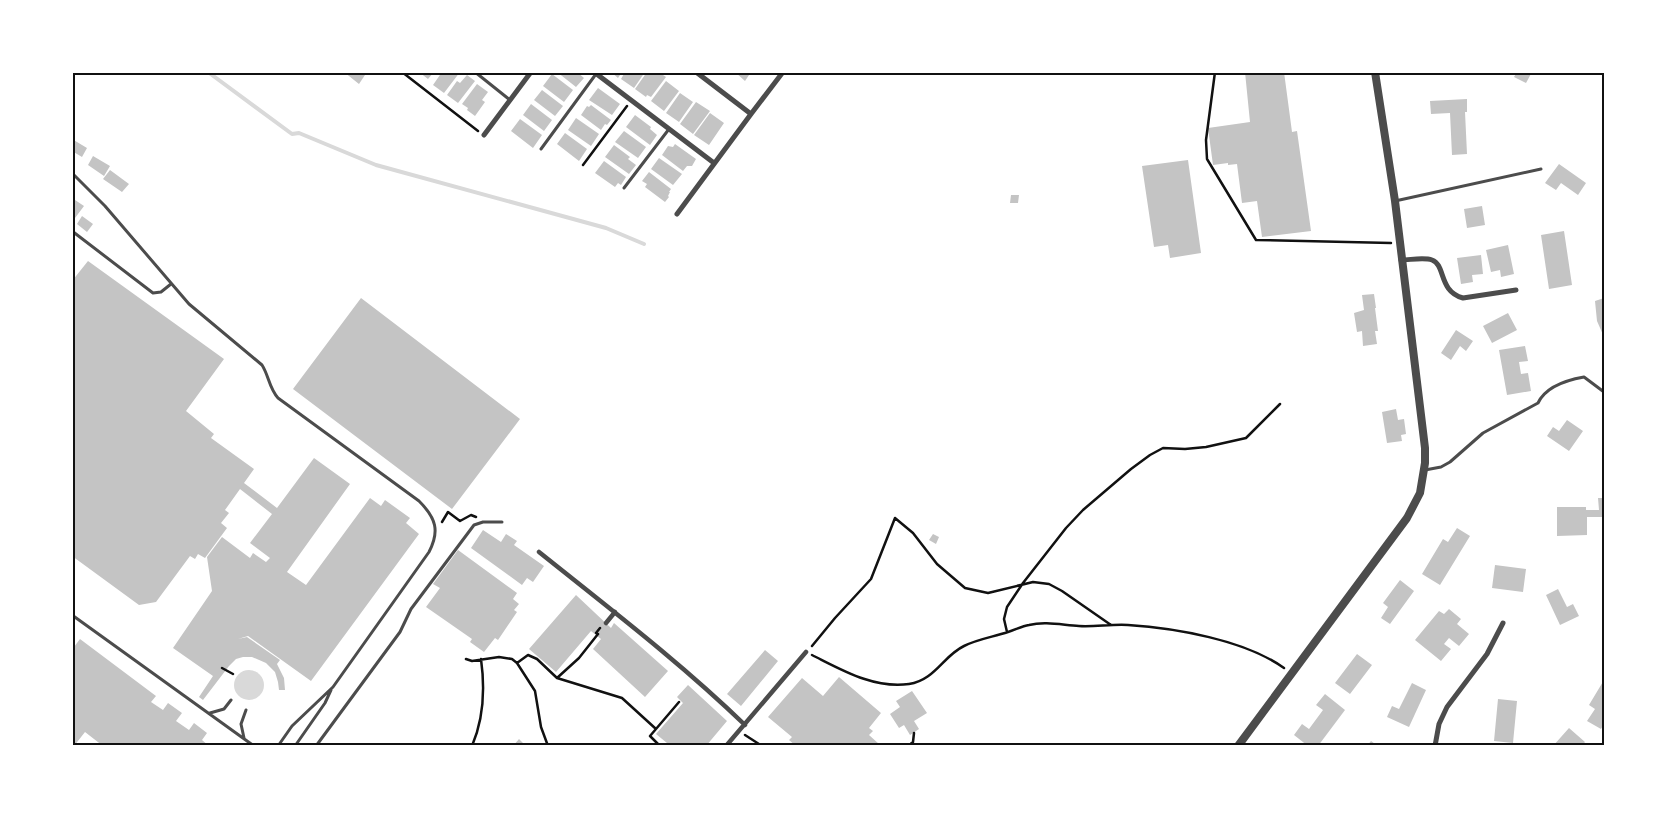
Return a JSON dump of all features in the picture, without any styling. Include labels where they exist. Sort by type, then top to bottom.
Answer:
[{"type":"street","points":[[484,136],[531,72]]},
{"type":"street","points":[[696,72],[751,114]]},
{"type":"street","points":[[678,214],[783,72]]},
{"type":"street","points":[[1238,746],[1408,518],[1420,493],[1425,448],[1423,421],[1395,202],[1375,72]]},
{"type":"street","points":[[595,73],[714,163]]},
{"type":"street","points":[[1401,260],[1431,260],[1437,263],[1447,287],[1457,296],[1463,298],[1516,290]]},
{"type":"street","points":[[540,552],[615,612],[745,725]]},
{"type":"street","points":[[606,623],[615,612]]},
{"type":"street","points":[[1435,746],[1439,724],[1447,707],[1488,654],[1503,623]]},
{"type":"street","points":[[726,746],[806,652]]},
{"type":"lane","points":[[475,72],[511,100]]},
{"type":"lane","points":[[541,149],[595,73]]},
{"type":"lane","points":[[624,188],[669,129]]},
{"type":"lane","points":[[1395,202],[1541,168]]},
{"type":"lane","points":[[72,173],[106,206],[171,284],[204,318],[262,365],[271,389],[278,398],[419,501],[433,518],[436,534],[430,552],[333,687],[325,703],[295,746]]},
{"type":"lane","points":[[72,231],[153,293],[161,292],[171,284]]},
{"type":"lane","points":[[1424,470],[1442,467],[1450,462],[1483,433],[1538,403],[1542,395],[1566,380],[1584,377],[1604,392]]},
{"type":"lane","points":[[316,746],[400,632],[416,602],[474,525],[483,522],[502,522]]},
{"type":"lane","points":[[72,615],[254,746]]},
{"type":"lane","points":[[278,746],[292,726],[333,687]]},
{"type":"lane","points":[[210,713],[224,709],[231,700]]},
{"type":"lane","points":[[244,738],[241,724],[246,710]]},
{"type":"path","points":[[402,72],[484,136]]},
{"type":"path","points":[[1214,72],[1206,140],[1208,159],[1256,240],[1399,243]]},
{"type":"path","points":[[583,165],[631,101]]},
{"type":"path","points":[[1007,632],[1004,618],[1007,607],[1021,586],[1066,528],[1083,510],[1131,469],[1150,455],[1164,448],[1186,449],[1206,447],[1246,438],[1280,404]]},
{"type":"path","points":[[436,534],[443,533],[442,521],[448,512],[460,521],[471,515],[483,522]]},
{"type":"path","points":[[1111,624],[1049,584],[1034,582],[988,593],[965,588],[937,564],[913,533],[895,518],[871,579],[806,652],[860,677],[887,685],[910,684],[929,677],[945,660],[963,646],[1030,624],[1080,626],[1111,624],[1161,629],[1238,646],[1260,654],[1291,674]]},
{"type":"path","points":[[557,678],[582,654],[598,634],[596,633],[597,630]]},
{"type":"path","points":[[517,662],[528,655],[537,659],[557,678],[622,698],[656,729]]},
{"type":"path","points":[[466,659],[472,661],[499,657],[512,659],[517,662],[534,691],[541,727],[548,746]]},
{"type":"path","points":[[472,746],[480,726],[482,712],[481,659]]},
{"type":"path","points":[[222,668],[233,674]]},
{"type":"path","points":[[660,746],[650,736],[679,702]]},
{"type":"path","points":[[739,731],[762,746]]},
{"type":"path","points":[[908,746],[913,742],[914,733]]},
{"type":"shaded area","points":[[249,670],[260,674],[264,685],[260,696],[249,700],[238,696],[234,685],[238,674]]},
{"type":"building","points":[[344,72],[367,72],[359,84]]},
{"type":"building","points":[[419,72],[434,72],[428,79]]},
{"type":"building","points":[[442,72],[460,72],[444,93],[433,85]]},
{"type":"building","points":[[557,72],[577,72],[584,78],[576,87]]},
{"type":"building","points":[[611,72],[622,72],[618,78]]},
{"type":"building","points":[[625,72],[645,72],[634,88],[621,79]]},
{"type":"building","points":[[647,72],[660,73],[666,77],[651,97],[647,95],[646,97],[635,89]]},
{"type":"building","points":[[735,72],[751,72],[745,81]]},
{"type":"building","points":[[1245,72],[1284,72],[1292,132],[1297,131],[1311,231],[1262,237],[1257,201],[1242,203],[1237,164],[1213,165],[1208,128],[1250,122]]},
{"type":"building","points":[[1517,72],[1532,72],[1526,83],[1514,77]]},
{"type":"building","points":[[552,74],[573,90],[564,102],[543,86]]},
{"type":"building","points":[[467,75],[475,81],[458,103],[447,95],[457,81],[460,83]]},
{"type":"building","points":[[666,81],[679,91],[664,111],[651,101]]},
{"type":"building","points":[[477,84],[488,92],[482,100],[485,102],[475,116],[462,104]]},
{"type":"building","points":[[598,88],[620,104],[612,115],[589,100]]},
{"type":"building","points":[[542,90],[563,106],[555,116],[534,100]]},
{"type":"building","points":[[680,93],[693,102],[679,122],[666,113]]},
{"type":"building","points":[[1467,99],[1467,112],[1465,112],[1467,154],[1452,155],[1450,113],[1431,114],[1430,101]]},
{"type":"building","points":[[696,102],[710,111],[693,134],[680,124]]},
{"type":"building","points":[[531,104],[552,120],[544,131],[523,115]]},
{"type":"building","points":[[591,105],[611,120],[601,130],[581,115],[587,106]]},
{"type":"building","points":[[710,113],[724,123],[709,145],[694,135]]},
{"type":"building","points":[[635,115],[651,127],[650,129],[657,135],[650,145],[626,127]]},
{"type":"building","points":[[576,118],[599,134],[591,146],[568,130]]},
{"type":"building","points":[[520,119],[542,135],[533,148],[511,131]]},
{"type":"building","points":[[624,131],[646,147],[638,158],[615,142]]},
{"type":"building","points":[[565,133],[587,149],[579,161],[557,144]]},
{"type":"building","points":[[72,139],[87,148],[82,157],[72,151]]},
{"type":"building","points":[[675,144],[696,159],[692,166],[687,166],[683,171],[662,155],[668,146],[673,147]]},
{"type":"building","points":[[614,145],[630,157],[628,159],[636,165],[629,174],[605,157]]},
{"type":"building","points":[[93,156],[110,166],[104,176],[88,165]]},
{"type":"building","points":[[659,158],[682,174],[673,185],[651,169]]},
{"type":"building","points":[[1188,160],[1201,253],[1170,258],[1168,245],[1154,247],[1142,166]]},
{"type":"building","points":[[604,161],[626,177],[621,185],[618,183],[615,187],[595,173]]},
{"type":"building","points":[[1559,164],[1586,183],[1578,195],[1561,183],[1556,190],[1545,183]]},
{"type":"building","points":[[110,170],[129,184],[122,192],[103,179]]},
{"type":"building","points":[[649,172],[671,189],[669,197],[665,202],[645,187],[647,184],[642,181]]},
{"type":"building","points":[[1011,195],[1019,195],[1018,203],[1010,203]]},
{"type":"building","points":[[72,198],[84,206],[75,218],[72,215]]},
{"type":"building","points":[[1482,206],[1485,225],[1467,228],[1464,209]]},
{"type":"building","points":[[82,216],[93,224],[87,232],[77,224]]},
{"type":"building","points":[[1564,231],[1572,285],[1549,289],[1541,235]]},
{"type":"building","points":[[1508,245],[1514,274],[1501,277],[1500,270],[1491,272],[1486,250]]},
{"type":"building","points":[[1481,255],[1483,274],[1472,275],[1473,282],[1461,284],[1457,258]]},
{"type":"building","points":[[88,261],[224,359],[186,411],[214,434],[211,438],[254,469],[244,483],[277,508],[314,458],[350,484],[287,572],[306,585],[370,498],[381,506],[385,500],[410,518],[406,523],[419,534],[311,681],[248,636],[238,639],[247,637],[280,660],[277,664],[284,678],[285,690],[279,690],[275,672],[266,663],[252,657],[243,657],[236,659],[229,666],[203,700],[199,697],[213,676],[173,648],[212,591],[207,557],[222,537],[250,558],[253,553],[266,562],[270,558],[250,543],[272,514],[240,489],[225,510],[229,513],[221,523],[227,528],[205,558],[198,554],[195,559],[190,556],[156,602],[139,605],[72,556],[72,281]]},
{"type":"building","points":[[1374,294],[1378,331],[1375,331],[1377,344],[1363,346],[1362,331],[1357,332],[1354,313],[1364,310],[1362,295]]},
{"type":"building","points":[[361,298],[520,419],[452,509],[293,389]]},
{"type":"building","points":[[1604,298],[1604,337],[1597,321],[1595,301]]},
{"type":"building","points":[[1508,313],[1517,330],[1492,343],[1483,326]]},
{"type":"building","points":[[1456,330],[1473,341],[1466,351],[1460,346],[1451,360],[1441,353]]},
{"type":"building","points":[[1525,346],[1528,361],[1519,362],[1521,374],[1528,373],[1531,391],[1507,395],[1499,350]]},
{"type":"building","points":[[1396,409],[1398,420],[1404,419],[1406,434],[1401,435],[1402,441],[1387,443],[1382,412]]},
{"type":"building","points":[[1567,420],[1583,431],[1569,451],[1547,436],[1553,427],[1559,431]]},
{"type":"building","points":[[1598,498],[1604,498],[1604,517],[1587,517],[1587,535],[1557,536],[1557,507],[1586,507],[1586,510],[1599,510]]},
{"type":"building","points":[[1457,528],[1470,536],[1440,585],[1422,574],[1443,539],[1448,542]]},
{"type":"building","points":[[483,530],[501,542],[506,534],[517,541],[514,545],[544,566],[533,582],[527,578],[522,585],[471,548]]},
{"type":"building","points":[[933,534],[939,537],[936,544],[929,540]]},
{"type":"building","points":[[458,550],[517,593],[513,599],[519,604],[514,610],[517,612],[498,640],[495,638],[484,652],[470,642],[472,639],[426,607],[440,588],[433,584]]},
{"type":"building","points":[[1495,565],[1526,569],[1523,592],[1492,588]]},
{"type":"building","points":[[1400,580],[1414,591],[1390,624],[1381,618],[1388,607],[1383,603]]},
{"type":"building","points":[[1558,589],[1567,607],[1573,604],[1579,616],[1560,625],[1546,595]]},
{"type":"building","points":[[576,595],[611,628],[614,623],[668,671],[645,697],[593,649],[601,639],[591,631],[556,672],[529,649]]},
{"type":"building","points":[[1449,609],[1461,619],[1457,624],[1469,634],[1459,646],[1449,638],[1444,644],[1451,649],[1441,661],[1415,640],[1439,611],[1444,614]]},
{"type":"building","points":[[80,639],[156,696],[151,702],[163,710],[168,703],[182,713],[176,721],[189,730],[194,723],[207,733],[202,740],[209,746],[103,746],[85,732],[72,746],[72,646],[74,647]]},
{"type":"building","points":[[765,650],[778,661],[741,706],[727,694]]},
{"type":"building","points":[[1357,654],[1372,665],[1350,694],[1335,683]]},
{"type":"building","points":[[839,677],[881,713],[869,728],[873,731],[869,735],[879,744],[796,746],[789,740],[792,737],[768,717],[802,678],[823,696]]},
{"type":"building","points":[[1604,680],[1604,724],[1601,729],[1587,721],[1595,709],[1589,705]]},
{"type":"building","points":[[1412,683],[1426,690],[1409,727],[1387,717],[1392,706],[1399,709]]},
{"type":"building","points":[[688,685],[727,721],[706,746],[664,746],[667,743],[656,734],[683,703],[677,697]]},
{"type":"building","points":[[912,691],[927,713],[914,721],[919,729],[910,735],[904,725],[899,728],[890,714],[900,707],[896,701]]},
{"type":"building","points":[[1325,694],[1345,710],[1318,746],[1308,746],[1294,735],[1302,724],[1309,729],[1323,710],[1316,705]]},
{"type":"building","points":[[1498,699],[1517,701],[1513,743],[1494,741]]},
{"type":"building","points":[[1569,728],[1585,742],[1582,746],[1553,746]]},
{"type":"building","points":[[519,739],[526,746],[513,746]]},
{"type":"building","points":[[1371,741],[1378,746],[1367,746]]},
{"type":"waterway","points":[[208,72],[292,134],[299,133],[376,165],[606,228],[644,244]]}]
